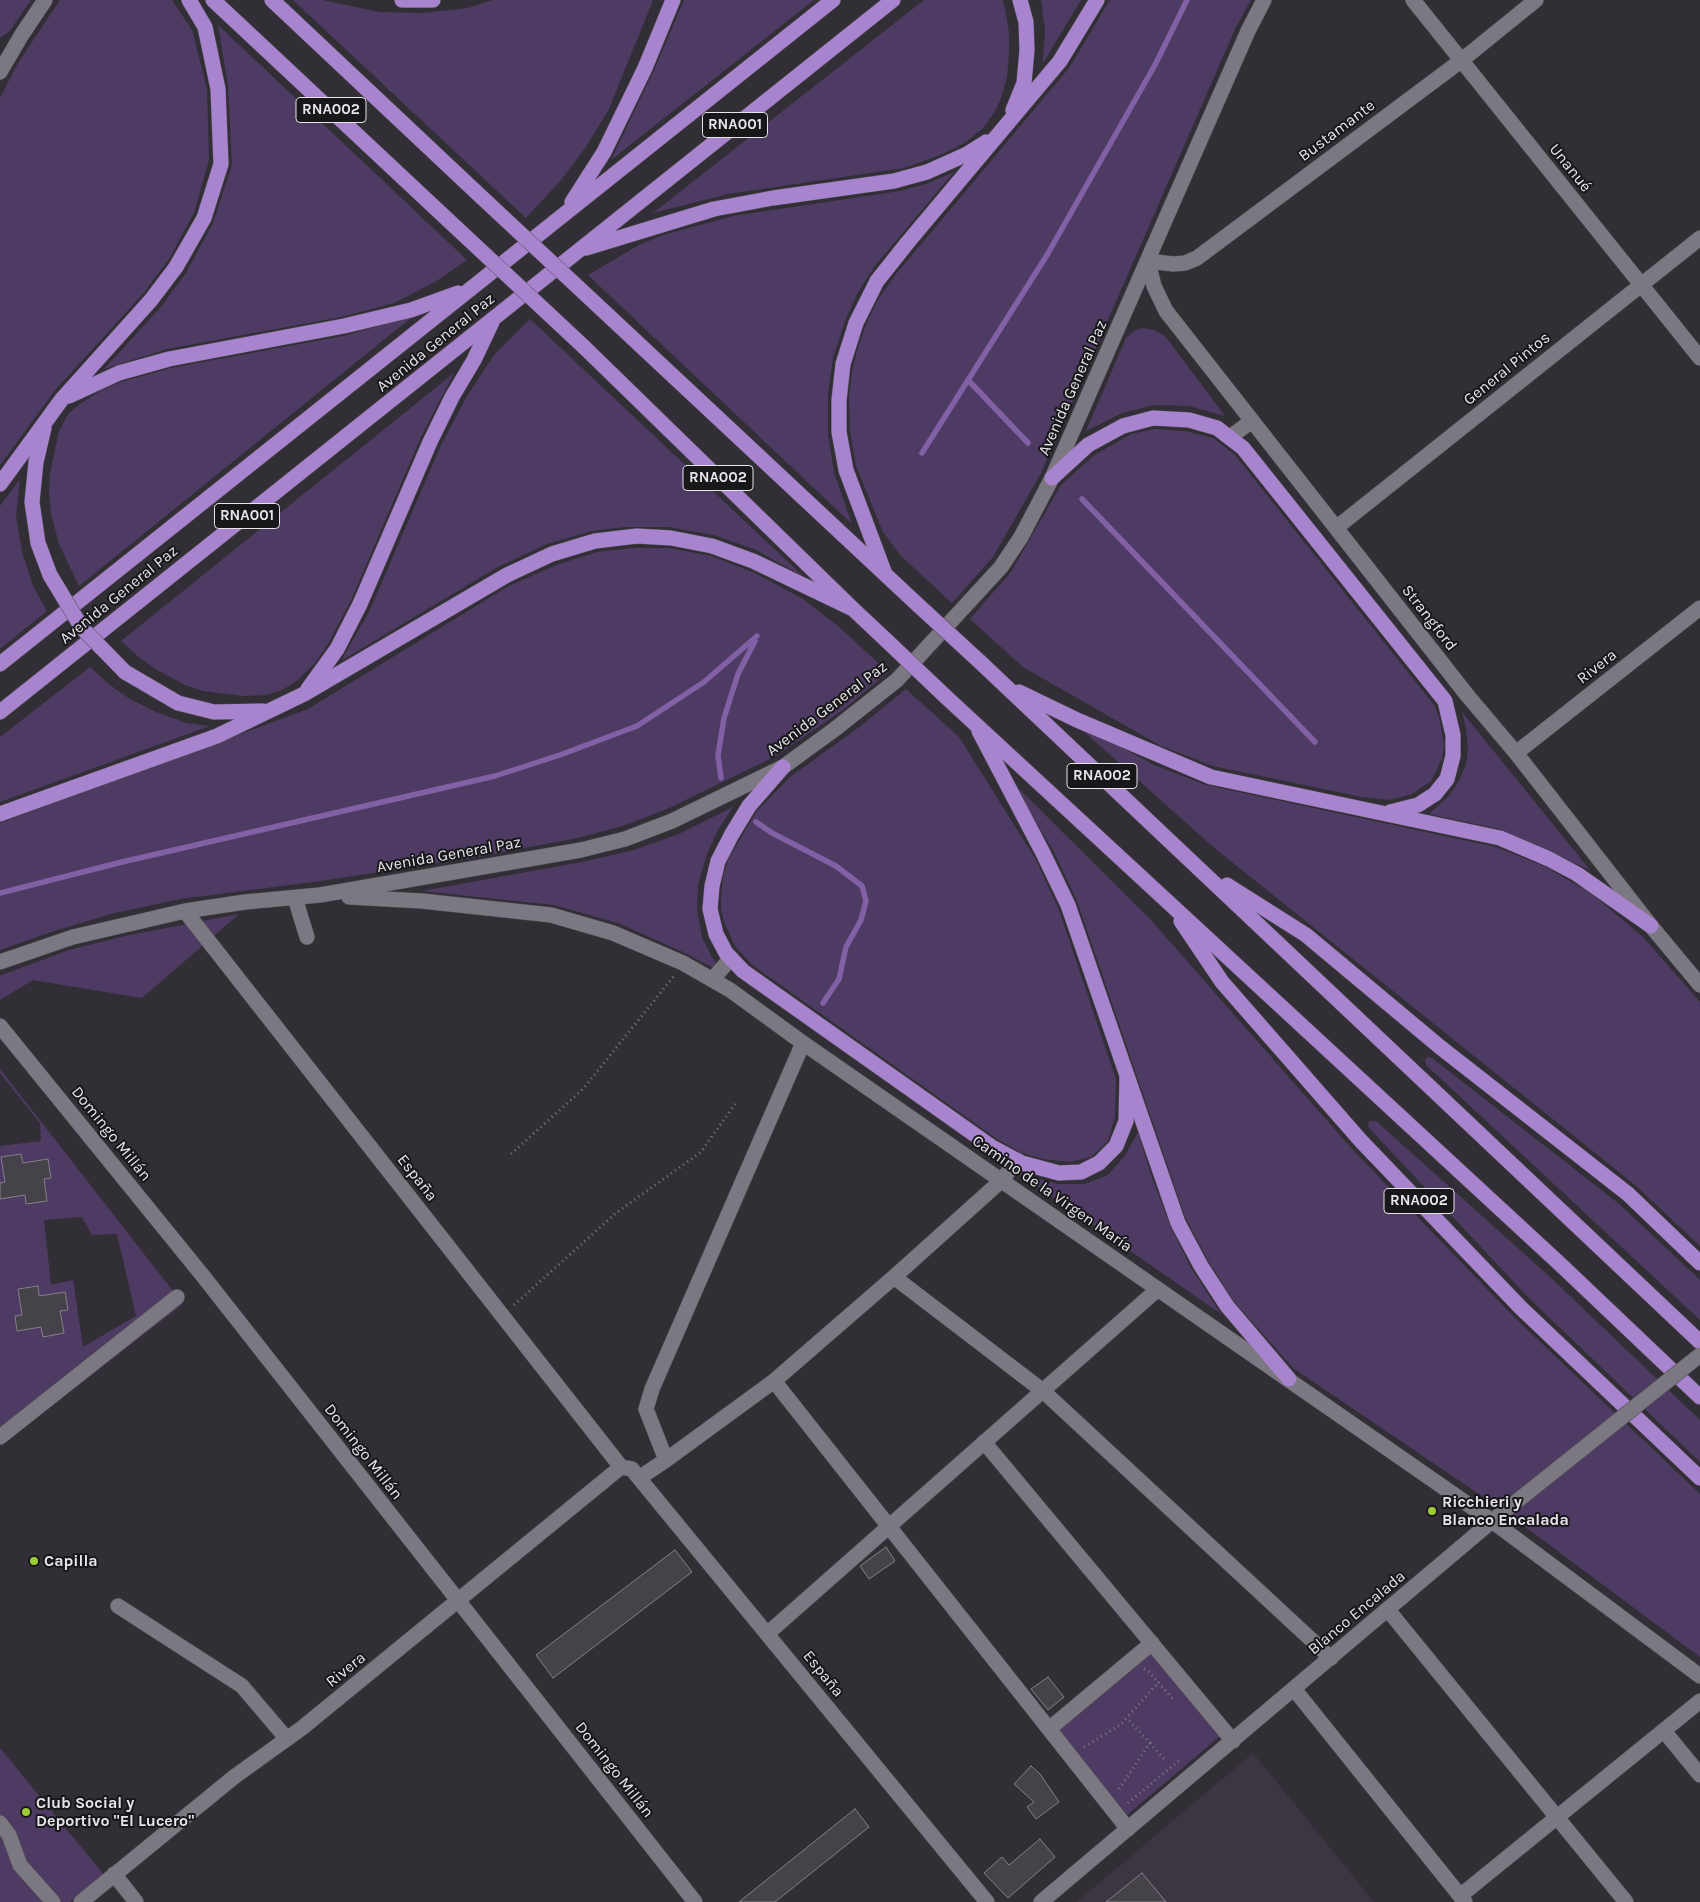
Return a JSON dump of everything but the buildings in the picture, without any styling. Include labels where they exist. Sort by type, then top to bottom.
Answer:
[{"type":"highway","points":[[0,484],[62,399],[151,300],[176,267],[204,218],[221,164],[218,89],[205,27],[189,0]]},
{"type":"highway","name":"RNA002","points":[[213,0],[584,347],[853,609],[1561,1265],[1700,1397]]},
{"type":"highway","name":"RNA002","points":[[272,0],[1198,866],[1700,1342]]},
{"type":"highway","points":[[402,0],[433,0]]},
{"type":"highway","points":[[561,218],[585,184],[604,152],[644,68],[673,0]]},
{"type":"highway","name":"Avenida General Paz","points":[[0,664],[833,0]]},
{"type":"highway","name":"Avenida General Paz","points":[[0,712],[893,0]]},
{"type":"highway","points":[[1008,123],[1024,83],[1026,22],[1020,0]]},
{"type":"highway","points":[[885,574],[846,470],[839,432],[839,400],[844,364],[856,323],[877,281],[1060,61],[1097,0]]},
{"type":"highway","points":[[578,250],[714,209],[773,198],[894,181],[927,172],[967,154],[998,135]]},
{"type":"highway","points":[[62,399],[119,373],[170,359],[344,326],[411,310],[469,290]]},
{"type":"highway","points":[[304,694],[337,649],[360,604],[430,442],[452,397],[474,360],[493,319]]},
{"type":"highway","points":[[1052,478],[1088,445],[1123,426],[1153,418],[1189,420],[1217,428],[1243,448],[1445,701],[1453,735],[1453,756],[1447,779],[1435,794],[1418,805],[1386,813]]},
{"type":"highway","points":[[46,422],[36,462],[32,502],[38,543],[50,576],[82,628],[126,672],[178,703],[214,712],[270,711]]},
{"type":"highway","points":[[0,814],[217,736],[304,694],[508,575],[552,554],[595,541],[637,536],[671,538],[712,546],[753,561],[853,609]]},
{"type":"highway","points":[[1006,686],[1077,720],[1190,769],[1211,776],[1500,838],[1583,878],[1651,926]]},
{"type":"highway","points":[[974,721],[1068,905],[1178,1223],[1201,1266],[1228,1306],[1289,1379]]},
{"type":"highway","points":[[783,767],[749,806],[732,834],[718,860],[712,886],[710,909],[716,934],[731,958],[743,971],[992,1147],[1017,1160],[1058,1174],[1080,1172],[1099,1163],[1116,1146],[1126,1121],[1127,1076]]},
{"type":"highway","name":"RNA002","points":[[1198,866],[1306,935],[1440,1047],[1628,1194],[1700,1263]]},
{"type":"highway","name":"RNA002","points":[[1166,899],[1222,982],[1361,1141],[1521,1308],[1700,1478]]},
{"type":"street","points":[[0,72],[21,36],[46,0]]},
{"type":"street","name":"Avenida General Paz","points":[[0,962],[73,937],[185,911],[245,902],[320,895],[571,851],[625,839],[672,820],[783,767],[835,729],[897,680],[929,647],[1001,567],[1021,537],[1052,478],[1248,31],[1264,0]]},
{"type":"street","name":"Unanué","points":[[1413,0],[1700,358]]},
{"type":"street","name":"Bustamante","points":[[1148,262],[1185,263],[1197,258],[1462,60],[1536,0]]},
{"type":"street","points":[[0,49],[21,36]]},
{"type":"street","name":"General Pintos","points":[[1336,528],[1700,238]]},
{"type":"street","name":"Strangford","points":[[1148,262],[1154,286],[1166,311],[1467,695],[1516,753],[1651,926],[1699,981]]},
{"type":"street","points":[[1230,437],[1252,421]]},
{"type":"street","name":"Rivera","points":[[1516,753],[1700,608]]},
{"type":"street","points":[[1445,701],[1452,693],[1467,695]]},
{"type":"street","name":"Camino de la Virgen María","points":[[320,895],[422,900],[551,916],[613,933],[683,963],[730,990],[802,1043],[1492,1521],[1700,1676]]},
{"type":"street","points":[[295,898],[307,937]]},
{"type":"street","name":"España","points":[[185,911],[502,1316],[987,1902]]},
{"type":"street","points":[[712,980],[731,958]]},
{"type":"street","name":"Domingo Millán","points":[[0,1026],[203,1276],[695,1902]]},
{"type":"street","points":[[666,1460],[646,1409],[652,1389],[802,1043]]},
{"type":"street","name":"Rivera","points":[[81,1902],[458,1601],[631,1471],[666,1460],[774,1381],[1002,1180],[1017,1160]]},
{"type":"street","points":[[894,1277],[1043,1391],[1331,1658]]},
{"type":"street","points":[[767,1634],[1158,1288]]},
{"type":"street","points":[[0,1436],[176,1297]]},
{"type":"street","name":"Blanco Encalada","points":[[1041,1902],[1492,1521],[1700,1355]]},
{"type":"street","points":[[774,1381],[1116,1813],[1134,1824]]},
{"type":"street","points":[[984,1442],[1233,1741]]},
{"type":"street","points":[[118,1606],[242,1686],[287,1739]]},
{"type":"street","points":[[1388,1610],[1626,1902]]},
{"type":"street","points":[[1050,1729],[1152,1643]]},
{"type":"street","points":[[1294,1688],[1462,1899],[1557,1817],[1700,1701]]},
{"type":"street","points":[[1664,1731],[1700,1775]]},
{"type":"street","points":[[0,1823],[10,1835],[20,1865],[53,1902]]},
{"type":"street","points":[[114,1874],[136,1902]]},
{"type":"path","points":[[511,1154],[583,1089],[683,963]]},
{"type":"path","points":[[502,1316],[616,1213],[700,1152],[735,1104]]},
{"type":"path","points":[[1138,1675],[1144,1669],[1149,1672],[1177,1703]]},
{"type":"path","points":[[1084,1747],[1120,1725],[1159,1682]]},
{"type":"path","points":[[1127,1718],[1165,1760]]},
{"type":"path","points":[[1080,1742],[1090,1754]]},
{"type":"path","points":[[1120,1789],[1150,1742]]},
{"type":"path","points":[[1116,1813],[1184,1756]]},
{"type":"path","points":[[1114,1782],[1130,1801],[1134,1824]]},
{"type":"shaded area","points":[[0,0],[31,0],[9,32],[0,38]]},
{"type":"shaded area","points":[[60,0],[172,0],[192,30],[207,89],[209,160],[194,213],[169,259],[142,295],[56,389],[0,465],[0,98],[18,63]]},
{"type":"shaded area","points":[[293,0],[322,0],[380,12],[422,13],[468,8],[493,0],[653,0],[609,109],[586,147],[561,180],[526,218]]},
{"type":"shaded area","points":[[684,0],[814,0],[611,160],[655,68]]},
{"type":"shaded area","points":[[924,0],[1002,0],[1005,8],[1009,33],[1009,54],[1007,77],[1001,98],[994,113],[983,128],[966,142],[943,154],[904,168],[728,194],[653,213]]},
{"type":"shaded area","points":[[1041,0],[1081,0],[1043,63],[1045,30]]},
{"type":"shaded area","points":[[1110,0],[1251,0],[1236,27],[1041,473],[993,557],[952,603],[901,556],[883,532],[856,466],[850,431],[849,396],[852,371],[858,347],[867,322],[879,298],[896,274],[1069,68]]},
{"type":"shaded area","points":[[218,25],[467,260],[435,282],[394,303],[341,317],[167,349],[104,369],[160,308],[186,273],[213,223],[232,165],[228,86]]},
{"type":"shaded area","points":[[954,172],[874,267],[857,294],[844,324],[833,358],[828,393],[828,434],[834,473],[852,524],[588,275],[639,245],[663,235],[733,216],[900,191],[926,184]]},
{"type":"shaded area","points":[[412,317],[79,586],[59,544],[51,513],[49,494],[50,474],[59,431],[68,414],[80,404],[100,391],[121,382],[171,368],[343,336]]},
{"type":"shaded area","points":[[530,319],[803,576],[756,550],[714,535],[668,527],[625,527],[592,531],[547,544],[496,568],[341,661],[369,612],[442,443],[467,396],[494,355]]},
{"type":"shaded area","points":[[1142,328],[1154,330],[1165,336],[1225,416],[1189,406],[1154,405],[1122,413],[1086,431],[1126,338],[1134,331]]},
{"type":"shaded area","points":[[454,373],[421,437],[352,598],[328,644],[315,663],[298,680],[284,689],[267,695],[243,696],[203,691],[185,685],[157,670],[121,641]]},
{"type":"shaded area","points":[[1155,429],[1185,431],[1213,438],[1235,455],[1434,705],[1439,717],[1444,745],[1442,759],[1431,781],[1412,794],[1390,800],[1362,797],[1213,766],[1161,746],[1023,667],[970,619],[1011,572],[1061,485],[1093,456],[1131,434]]},
{"type":"shaded area","points":[[20,479],[16,516],[22,552],[34,588],[47,611],[0,649],[0,506]]},
{"type":"shaded area","points":[[632,548],[670,548],[711,556],[755,573],[803,599],[838,626],[888,672],[844,709],[776,756],[667,809],[623,826],[577,838],[477,857],[321,881],[180,899],[111,914],[0,950],[0,823],[308,709],[507,587],[556,565],[597,552]]},
{"type":"shaded area","points":[[90,667],[110,685],[130,699],[156,712],[186,723],[210,726],[0,802],[0,737]]},
{"type":"shaded area","points":[[906,689],[959,737],[1036,860],[1059,910],[1116,1079],[1115,1117],[1108,1141],[1091,1157],[1070,1162],[1043,1159],[1022,1153],[997,1139],[751,964],[735,946],[725,924],[721,910],[723,876],[729,858],[756,812],[790,777],[858,728]]},
{"type":"shaded area","points":[[1462,712],[1590,870],[1499,829],[1429,814],[1448,797],[1459,781],[1466,764],[1468,749]]},
{"type":"shaded area","points":[[1070,719],[1154,765],[1206,785],[1496,847],[1546,867],[1592,894],[1643,937],[1700,1002],[1700,1246],[1635,1185],[1212,846]]},
{"type":"shaded area","points":[[1012,782],[1150,919],[1352,1149],[1515,1318],[1700,1494],[1700,1657],[1504,1511],[1293,1368],[1233,1300],[1209,1262],[1185,1217],[1077,901],[1054,852]]},
{"type":"shaded area","points":[[733,807],[718,830],[707,854],[698,885],[697,910],[702,937],[723,973],[685,953],[618,923],[554,905],[422,891],[582,862],[634,850],[679,834]]},
{"type":"shaded area","points":[[239,914],[142,998],[33,980],[0,1000],[0,976],[69,950],[125,936]]},
{"type":"shaded area","points":[[1428,1057],[1432,1058],[1618,1203],[1700,1280],[1700,1320],[1426,1065],[1425,1060]]},
{"type":"shaded area","points":[[0,1069],[183,1304],[0,1446],[0,1195],[25,1195],[27,1204],[47,1201],[44,1179],[51,1177],[48,1159],[23,1163],[21,1154],[1,1157],[5,1182],[0,1183],[0,1146],[41,1141],[40,1123],[0,1073]],"holes":[[[82,1217],[92,1235],[117,1234],[136,1316],[83,1347],[73,1280],[51,1285],[44,1220]],[[38,1286],[39,1296],[65,1292],[68,1310],[60,1311],[63,1333],[43,1337],[41,1327],[17,1331],[15,1316],[22,1315],[18,1290]]]},
{"type":"shaded area","points":[[1376,1121],[1549,1276],[1700,1420],[1700,1462],[1529,1298],[1369,1128],[1368,1123]]},
{"type":"shaded area","points":[[1138,1132],[1152,1178],[1170,1225],[1191,1268],[1221,1314],[1017,1172],[1057,1184],[1085,1184],[1108,1175],[1126,1154]]},
{"type":"shaded area","points":[[1151,1653],[1220,1736],[1127,1815],[1058,1731]]},
{"type":"shaded area","name":"Club Social y Deportivo \"El Lucero\"","points":[[0,1748],[104,1875],[70,1902],[0,1902]]},
{"type":"shaded area","points":[[1253,1753],[1374,1902],[1077,1902]]},
{"type":"waterway","points":[[922,453],[1047,255],[1155,65],[1187,0]]},
{"type":"waterway","points":[[969,381],[1028,443]]},
{"type":"waterway","points":[[1082,499],[1315,742]]},
{"type":"waterway","points":[[0,893],[122,862],[495,776],[560,755],[637,726],[704,682],[757,636]]},
{"type":"waterway","points":[[721,778],[718,755],[724,718],[738,674],[755,641]]},
{"type":"waterway","points":[[756,822],[772,833],[836,866],[862,886],[866,901],[861,920],[846,947],[839,979],[823,1003]]},
{"type":"place","name":"Ricchieri y Blanco Encalada","points":[[1432,1511]]},
{"type":"place","name":"Capilla","points":[[34,1561]]},
{"type":"place","name":"Club Social y Deportivo \"El Lucero\"","points":[[26,1812]]}]
